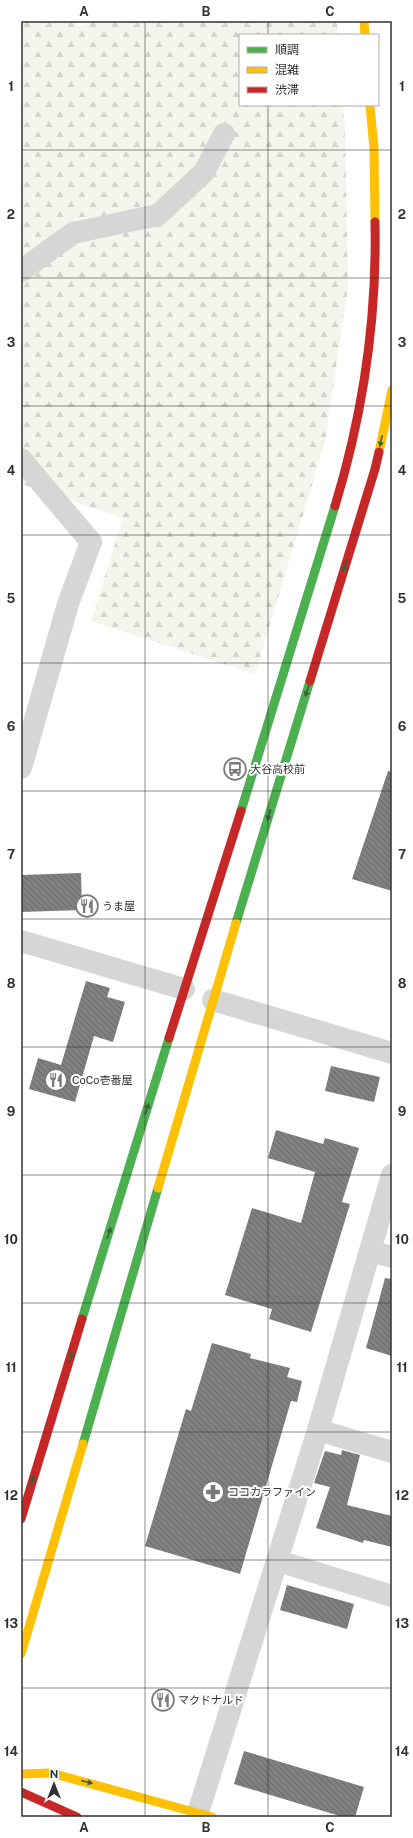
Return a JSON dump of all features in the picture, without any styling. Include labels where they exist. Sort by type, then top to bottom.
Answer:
[{"type":"street","points":[[364,21],[365,34]]},
{"type":"street","points":[[21,1519],[184,989],[235,830],[349,461],[368,364],[376,258],[374,149],[370,106]]},
{"type":"street","points":[[21,271],[73,233],[158,215],[204,172],[224,134]]},
{"type":"street","points":[[21,1654],[212,1000],[375,469],[392,390]]},
{"type":"street","points":[[21,459],[91,542],[68,604],[21,768]]},
{"type":"street","points":[[21,941],[184,989]]},
{"type":"street","points":[[212,1000],[392,1053]]},
{"type":"street","points":[[21,1774],[52,1772],[205,1815],[392,1175]]},
{"type":"street","points":[[370,1251],[392,1258]]},
{"type":"street","points":[[318,1430],[392,1452]]},
{"type":"street","points":[[278,1561],[392,1596]]},
{"type":"street","points":[[21,1792],[78,1817]]},
{"type":"green space","points":[[21,21],[72,21],[79,26],[95,21],[337,21],[338,34],[239,34],[239,106],[343,106],[345,127],[348,287],[325,442],[255,674],[91,621],[123,518],[21,484]]},
{"type":"building","points":[[388,771],[392,772],[392,891],[352,879]]},
{"type":"building","points":[[81,873],[82,910],[21,912],[21,875]]},
{"type":"building","points":[[86,981],[110,988],[107,997],[125,1002],[113,1042],[94,1036],[75,1102],[29,1089],[38,1058],[61,1065]]},
{"type":"building","points":[[331,1066],[380,1077],[374,1102],[325,1091]]},
{"type":"building","points":[[276,1130],[323,1144],[325,1138],[359,1148],[342,1202],[350,1204],[311,1332],[269,1319],[272,1309],[225,1295],[252,1208],[301,1223],[315,1172],[268,1158]]},
{"type":"building","points":[[385,1278],[392,1279],[392,1356],[366,1348]]},
{"type":"building","name":"ココカラファイン","points":[[212,1343],[251,1354],[250,1358],[290,1368],[287,1377],[302,1381],[297,1402],[291,1401],[240,1574],[145,1546],[186,1409],[191,1411]]},
{"type":"building","points":[[342,1450],[360,1455],[347,1505],[392,1516],[392,1547],[364,1540],[363,1543],[316,1528],[330,1487],[314,1483],[325,1451],[341,1455]]},
{"type":"building","points":[[287,1585],[354,1604],[347,1629],[280,1610]]},
{"type":"building","points":[[244,1751],[364,1787],[355,1817],[343,1817],[234,1784]]},
{"type":"traffic: fast","points":[[241,811],[335,506]]},
{"type":"traffic: fast","points":[[236,923],[310,681]]},
{"type":"traffic: fast","points":[[82,1319],[169,1038]]},
{"type":"traffic: fast","points":[[83,1444],[158,1188]]},
{"type":"traffic: slow","points":[[364,21],[365,34]]},
{"type":"traffic: slow","points":[[370,106],[374,149],[375,222]]},
{"type":"traffic: slow","points":[[379,452],[392,390]]},
{"type":"traffic: slow","points":[[158,1188],[236,923]]},
{"type":"traffic: slow","points":[[21,1654],[83,1444]]},
{"type":"traffic: slow","points":[[21,1774],[51,1773],[212,1817]]},
{"type":"traffic: jam","points":[[335,506],[353,436],[366,366],[374,294],[375,222]]},
{"type":"traffic: jam","points":[[310,681],[379,452]]},
{"type":"traffic: jam","points":[[169,1038],[241,811]]},
{"type":"traffic: jam","points":[[21,1519],[82,1319]]},
{"type":"traffic: jam","points":[[21,1792],[77,1817]]},
{"type":"place","name":"大谷高校前","points":[[235,769]]},
{"type":"place","name":"うま屋","points":[[87,906]]},
{"type":"place","name":"CoCo壱番屋","points":[[56,1080]]},
{"type":"place","name":"ココカラファイン","points":[[213,1492]]},
{"type":"place","name":"マクドナルド","points":[[163,1700]]}]
